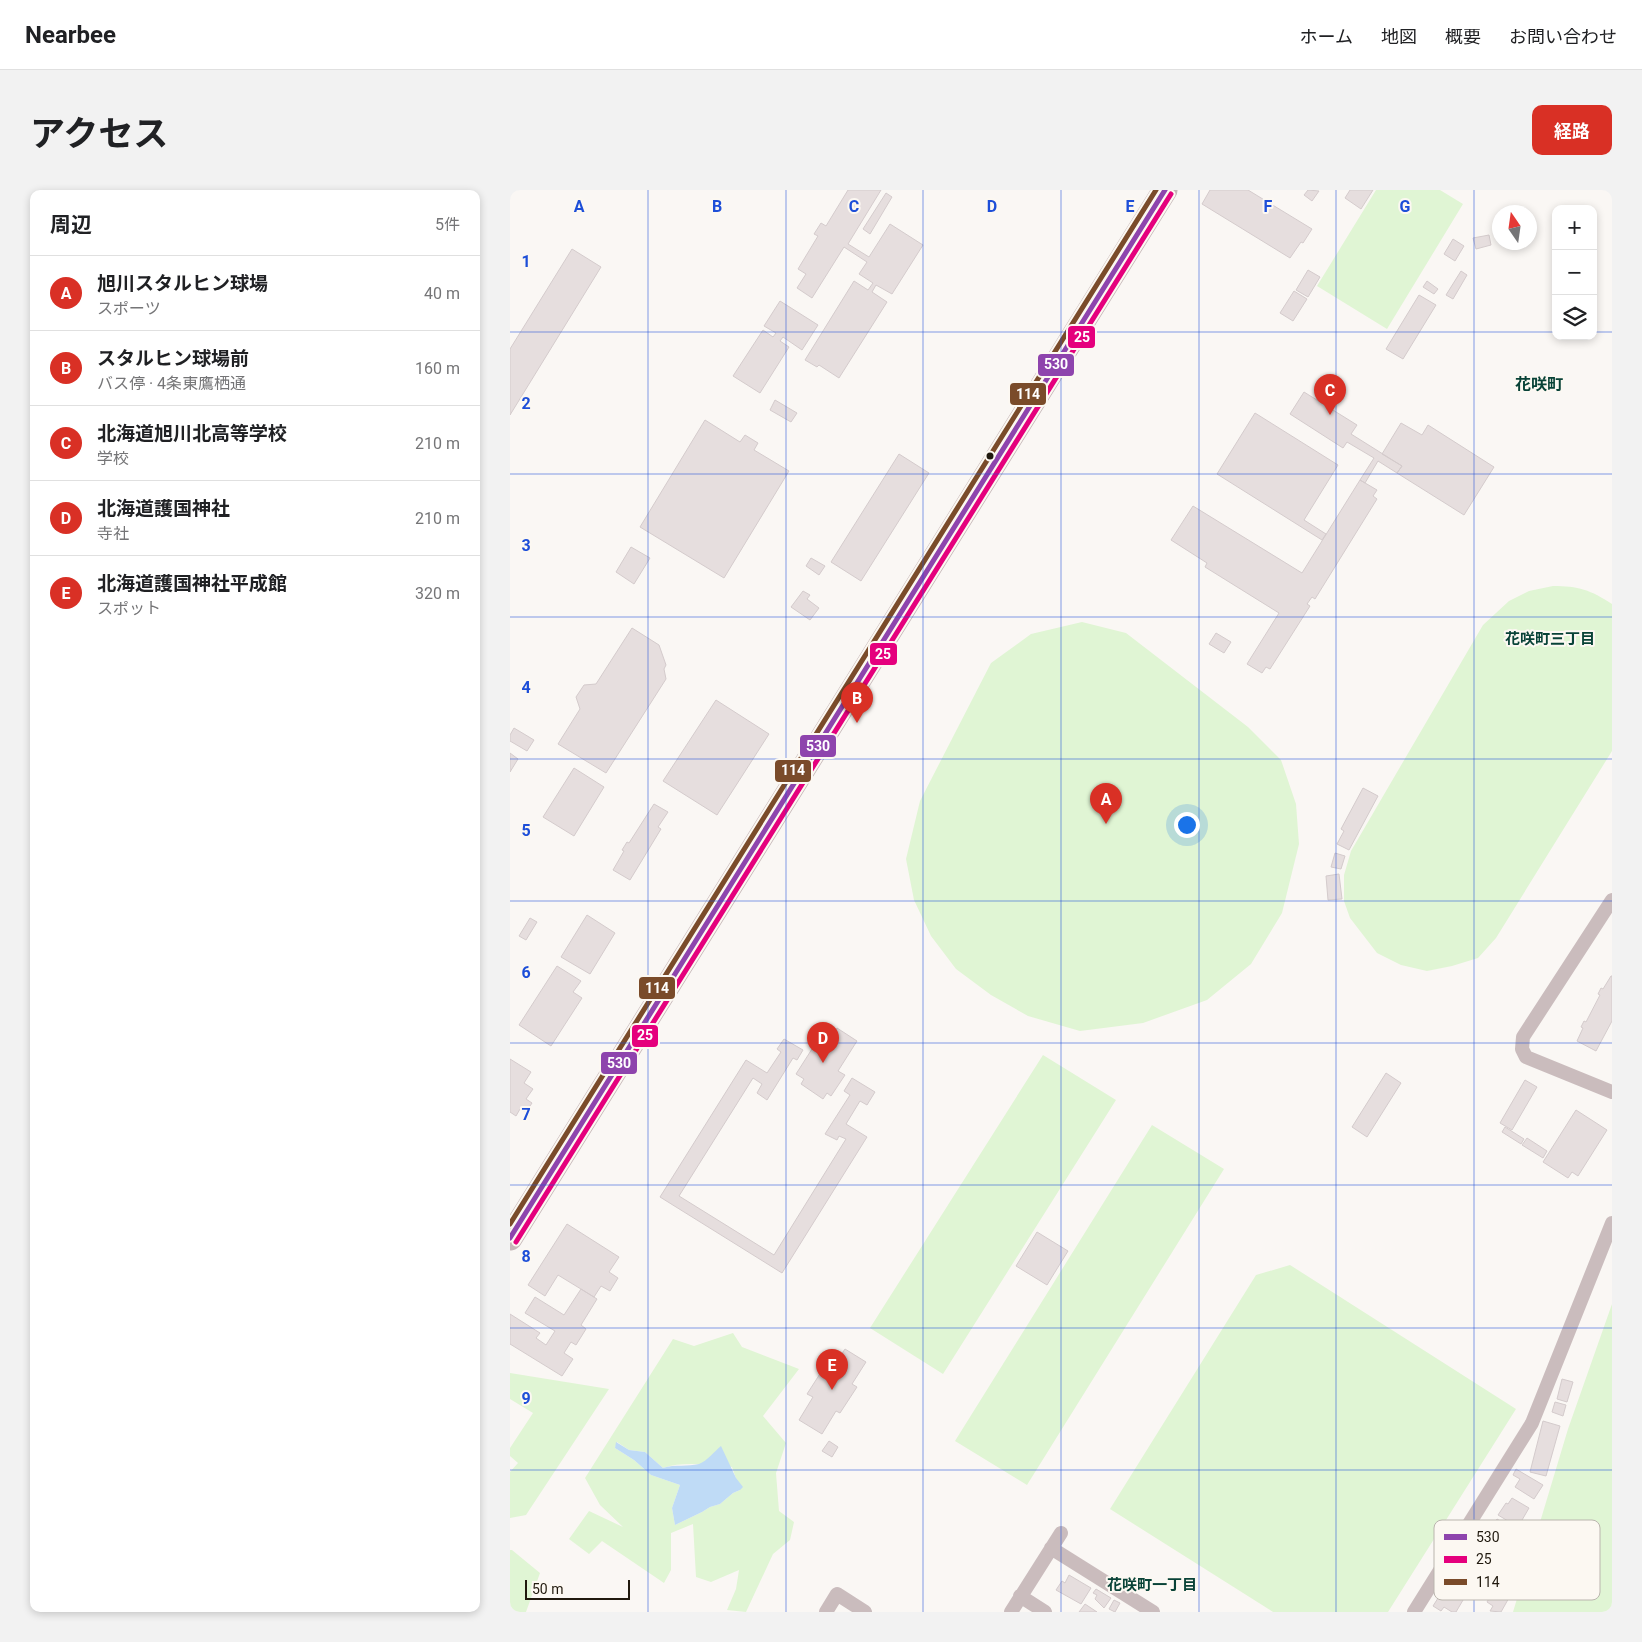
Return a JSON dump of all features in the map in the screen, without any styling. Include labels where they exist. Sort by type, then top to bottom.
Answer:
[{"type":"highway","points":[[510,1238],[1166,190]]},
{"type":"street","points":[[1612,900],[1523,1037],[1522,1049],[1526,1058],[1612,1092]]},
{"type":"street","points":[[1471,1520],[1532,1423],[1612,1224]]},
{"type":"street","points":[[1011,1612],[1061,1532]]},
{"type":"street","points":[[1051,1548],[1153,1612]]},
{"type":"street","points":[[1414,1612],[1434,1580]]},
{"type":"street","points":[[826,1612],[837,1594],[866,1612]]},
{"type":"street","points":[[1020,1596],[1045,1612]]},
{"type":"green space","points":[[1376,190],[1440,190],[1463,204],[1387,329],[1317,286]]},
{"type":"green space","points":[[1553,586],[1584,590],[1612,604],[1612,751],[1496,938],[1478,958],[1427,971],[1401,965],[1377,953],[1350,918],[1344,901],[1344,875],[1351,851],[1483,625],[1509,601],[1529,591]]},
{"type":"green space","points":[[1082,622],[1126,633],[1248,727],[1281,760],[1296,804],[1299,844],[1282,913],[1251,964],[1207,1000],[1143,1023],[1080,1031],[1028,1016],[991,995],[956,969],[931,936],[914,900],[906,859],[920,801],[991,663],[1031,634]]},
{"type":"green space","points":[[1043,1055],[1116,1100],[943,1374],[870,1328]]},
{"type":"green space","points":[[1152,1125],[1224,1169],[1027,1485],[955,1441]]},
{"type":"green space","points":[[1290,1265],[1516,1409],[1446,1520],[1434,1520],[1434,1539],[1388,1612],[1273,1612],[1110,1509],[1256,1275]]},
{"type":"green space","points":[[1612,1304],[1612,1612],[1513,1612],[1517,1600],[1600,1600],[1600,1520],[1541,1520],[1568,1429]]},
{"type":"green space","points":[[733,1333],[742,1347],[799,1369],[763,1416],[786,1443],[776,1473],[779,1511],[794,1522],[790,1540],[773,1554],[746,1612],[727,1610],[736,1589],[739,1570],[711,1582],[696,1577],[693,1524],[671,1533],[671,1570],[664,1583],[602,1541],[589,1554],[569,1539],[589,1511],[623,1527],[600,1505],[585,1478],[673,1339],[694,1346]],"holes":[[[617,1442],[629,1450],[645,1452],[663,1468],[688,1464],[732,1467],[740,1490],[733,1493],[720,1504],[710,1507],[675,1525],[672,1508],[680,1485],[651,1475],[634,1460],[615,1448]]]},
{"type":"green space","points":[[510,1373],[609,1389],[526,1515],[510,1518],[510,1472],[518,1463],[510,1456],[510,1448],[533,1413],[510,1399]]},
{"type":"green space","points":[[510,1550],[540,1573],[526,1612],[510,1612]]},
{"type":"water","points":[[616,1442],[629,1450],[645,1452],[663,1468],[702,1463],[721,1446],[736,1478],[743,1487],[720,1504],[710,1507],[675,1525],[672,1508],[680,1485],[651,1475],[634,1460],[615,1448]]},
{"type":"building","points":[[848,190],[881,190],[848,244],[869,257],[890,224],[923,245],[892,294],[876,285],[872,292],[887,302],[839,378],[819,365],[817,367],[805,360],[854,281],[868,290],[873,283],[859,274],[867,262],[844,247],[812,298],[797,288],[806,274],[798,269],[818,236],[814,234],[821,223],[826,226]]},
{"type":"building","points":[[1210,190],[1248,190],[1312,229],[1290,258],[1202,204]]},
{"type":"building","points":[[1308,190],[1319,191],[1312,201],[1304,195]]},
{"type":"building","points":[[1350,190],[1373,190],[1361,209],[1345,198]]},
{"type":"building","points":[[886,193],[892,197],[870,234],[863,229]]},
{"type":"building","points":[[1489,235],[1491,245],[1476,249],[1473,238]]},
{"type":"building","points":[[1453,239],[1464,246],[1455,261],[1444,254]]},
{"type":"building","points":[[572,249],[601,267],[510,415],[510,349]]},
{"type":"building","points":[[1308,270],[1320,277],[1308,297],[1296,290]]},
{"type":"building","points":[[1461,271],[1467,275],[1453,299],[1446,295]]},
{"type":"building","points":[[1427,281],[1438,289],[1434,294],[1423,287]]},
{"type":"building","points":[[1294,291],[1307,299],[1293,321],[1280,313]]},
{"type":"building","points":[[1419,295],[1436,305],[1403,359],[1386,349]]},
{"type":"building","points":[[780,301],[818,325],[802,350],[783,337],[780,341],[789,347],[760,393],[733,376],[763,330],[773,337],[776,333],[764,326]]},
{"type":"building","points":[[1304,392],[1357,425],[1351,434],[1402,466],[1397,473],[1378,461],[1365,483],[1360,480],[1374,458],[1347,442],[1343,448],[1290,414]]},
{"type":"building","points":[[775,400],[797,413],[791,422],[770,410]]},
{"type":"building","points":[[1255,413],[1338,465],[1304,520],[1326,534],[1322,540],[1217,474]]},
{"type":"building","points":[[705,420],[740,442],[745,435],[758,443],[754,450],[789,471],[724,578],[640,527]]},
{"type":"building","points":[[1401,423],[1422,435],[1428,425],[1494,467],[1464,515],[1397,473],[1402,466],[1382,454]]},
{"type":"building","points":[[899,454],[929,473],[861,581],[831,562]]},
{"type":"building","points":[[1360,480],[1377,490],[1373,496],[1377,499],[1315,599],[1312,597],[1307,604],[1310,606],[1270,669],[1266,667],[1262,673],[1247,664],[1279,613],[1205,567],[1207,563],[1171,540],[1193,506],[1302,573]]},
{"type":"building","points":[[631,547],[650,558],[634,584],[616,572]]},
{"type":"building","points":[[811,558],[825,566],[819,575],[806,566]]},
{"type":"building","points":[[803,591],[810,595],[807,599],[819,608],[810,620],[791,607]]},
{"type":"building","points":[[632,628],[659,645],[666,665],[664,669],[666,679],[606,773],[558,744],[580,709],[576,697],[584,685],[596,684]]},
{"type":"building","points":[[1216,633],[1231,642],[1224,653],[1209,644]]},
{"type":"building","points":[[716,700],[769,734],[717,815],[663,781]]},
{"type":"building","points":[[514,728],[534,740],[527,751],[510,741],[510,735]]},
{"type":"building","points":[[510,753],[518,759],[510,772]]},
{"type":"building","points":[[574,768],[604,787],[574,836],[543,817]]},
{"type":"building","points":[[1363,788],[1378,796],[1349,850],[1337,844],[1344,831],[1341,829]]},
{"type":"building","points":[[654,804],[668,812],[658,827],[661,829],[630,880],[613,870],[624,851],[622,850],[627,842],[629,843]]},
{"type":"building","points":[[1335,853],[1345,856],[1341,869],[1331,867]]},
{"type":"building","points":[[1339,874],[1342,899],[1328,900],[1326,876]]},
{"type":"building","points":[[587,915],[615,933],[590,974],[561,957]]},
{"type":"building","points":[[530,918],[537,922],[526,940],[519,936]]},
{"type":"building","points":[[557,966],[581,981],[573,992],[582,998],[551,1046],[519,1025]]},
{"type":"building","points":[[1611,976],[1612,1021],[1596,1051],[1577,1041],[1583,1028],[1581,1027],[1584,1021],[1586,1022],[1600,995],[1598,994],[1601,988],[1603,989]]},
{"type":"building","points":[[837,1028],[857,1041],[838,1071],[845,1075],[831,1096],[827,1093],[823,1099],[801,1084],[804,1079],[796,1074],[812,1049],[820,1055]]},
{"type":"building","points":[[784,1039],[803,1050],[797,1060],[793,1058],[767,1100],[757,1093],[762,1084],[753,1078],[679,1196],[774,1255],[846,1139],[839,1136],[837,1140],[825,1134],[850,1095],[844,1091],[852,1078],[875,1092],[867,1105],[860,1101],[846,1124],[867,1137],[782,1273],[660,1197],[746,1060],[767,1073],[781,1052],[777,1049]]},
{"type":"building","points":[[510,1059],[531,1072],[524,1083],[533,1089],[526,1099],[532,1103],[526,1112],[520,1109],[516,1116],[510,1112]]},
{"type":"building","points":[[1386,1073],[1401,1083],[1367,1137],[1352,1127]]},
{"type":"building","points":[[1525,1080],[1537,1087],[1512,1130],[1500,1123]]},
{"type":"building","points":[[1576,1110],[1607,1130],[1578,1176],[1572,1172],[1568,1178],[1543,1162]]},
{"type":"building","points":[[1505,1127],[1524,1139],[1521,1144],[1502,1132]]},
{"type":"building","points":[[1527,1138],[1547,1151],[1543,1158],[1522,1145]]},
{"type":"building","points":[[567,1224],[619,1257],[609,1272],[618,1278],[610,1291],[601,1286],[594,1297],[558,1275],[545,1296],[528,1285]]},
{"type":"building","points":[[1037,1232],[1068,1251],[1047,1285],[1016,1266]]},
{"type":"building","points":[[581,1289],[597,1299],[581,1325],[586,1329],[576,1345],[571,1342],[564,1353],[573,1359],[562,1376],[510,1344],[510,1314],[540,1333],[536,1338],[546,1345],[555,1331],[525,1313],[535,1297],[564,1315]]},
{"type":"building","points":[[845,1349],[866,1362],[852,1384],[857,1387],[840,1413],[836,1411],[822,1434],[799,1420],[813,1397],[807,1394],[825,1366],[831,1370]]},
{"type":"building","points":[[1562,1379],[1573,1382],[1567,1402],[1557,1399]]},
{"type":"building","points":[[1555,1402],[1566,1405],[1563,1416],[1552,1412]]},
{"type":"building","points":[[1543,1421],[1560,1426],[1546,1476],[1530,1472]]},
{"type":"building","points":[[829,1441],[838,1447],[832,1457],[822,1451]]},
{"type":"building","points":[[1516,1469],[1543,1485],[1534,1499],[1515,1487],[1520,1479],[1513,1475]]},
{"type":"building","points":[[1512,1498],[1529,1508],[1522,1520],[1506,1520],[1498,1515],[1506,1503],[1508,1504]]},
{"type":"building","points":[[1069,1575],[1091,1588],[1081,1604],[1056,1590],[1062,1581],[1065,1583]]},
{"type":"building","points":[[1096,1589],[1111,1598],[1104,1608],[1095,1599],[1097,1595],[1093,1593]]},
{"type":"building","points":[[1114,1600],[1120,1603],[1115,1612],[1109,1609]]},
{"type":"building","points":[[1437,1600],[1463,1600],[1456,1612],[1452,1612],[1444,1607],[1441,1611],[1433,1606]]},
{"type":"building","points":[[1488,1600],[1508,1600],[1501,1612],[1490,1611],[1493,1606],[1487,1602]]},
{"type":"building","points":[[1085,1604],[1097,1612],[1079,1612]]},
{"type":"transit line","name":"114","points":[[510,1224],[1156,190]]},
{"type":"transit line","name":"530","points":[[510,1238],[1165,190]]},
{"type":"transit line","name":"25","points":[[516,1242],[1171,194]]},
{"type":"place","name":"北海道旭川北高等学校","points":[[1330,415]]},
{"type":"place","name":"スタルヒン球場前","points":[[857,723]]},
{"type":"place","name":"旭川スタルヒン球場","points":[[1106,824]]},
{"type":"place","name":"北海道護国神社","points":[[823,1063]]},
{"type":"place","name":"北海道護国神社平成館","points":[[832,1390]]},
{"type":"district","name":"花咲町","points":[[1539,384]]},
{"type":"district","name":"花咲町三丁目","points":[[1550,639]]},
{"type":"district","name":"花咲町一丁目","points":[[1152,1585]]}]
